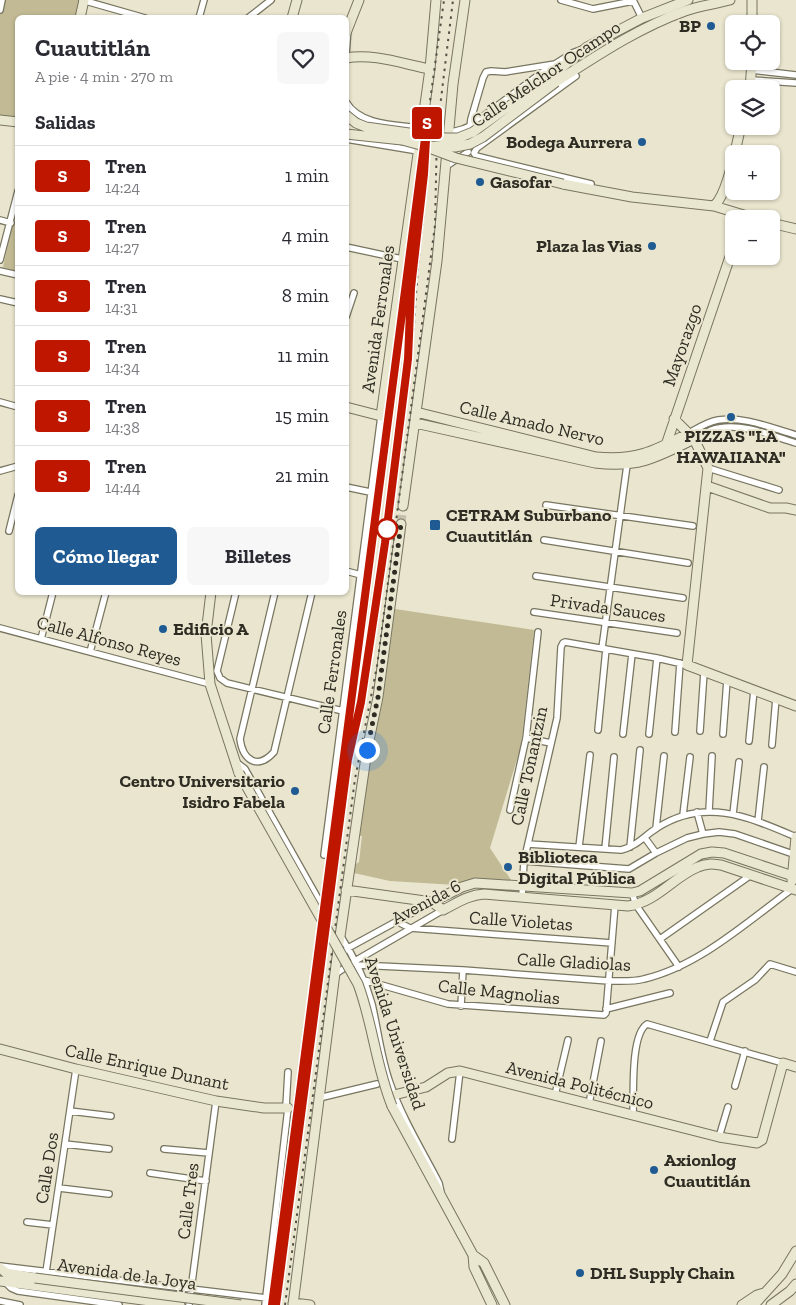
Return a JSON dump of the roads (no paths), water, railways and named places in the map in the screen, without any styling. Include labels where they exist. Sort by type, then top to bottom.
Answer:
[{"type":"main road","points":[[81,15],[84,0]]},
{"type":"main road","points":[[293,15],[297,0]]},
{"type":"main road","points":[[349,26],[359,0]]},
{"type":"main road","name":"Avenida Ferronales","points":[[381,416],[402,259],[421,149],[421,128],[430,69],[436,0]]},
{"type":"main road","points":[[403,506],[437,261],[444,167],[465,0]]},
{"type":"main road","name":"Calle Melchor Ocampo","points":[[349,134],[402,140],[421,149],[455,147],[476,140],[553,79],[587,48],[642,18],[688,0]]},
{"type":"main road","name":"Calle Melchor Ocampo","points":[[349,117],[366,127],[445,138],[458,138],[473,132],[553,79],[640,30],[686,11],[730,0]]},
{"type":"main road","points":[[752,0],[752,15]]},
{"type":"main road","points":[[349,56],[376,58],[430,69]]},
{"type":"main road","points":[[0,120],[15,122]]},
{"type":"main road","points":[[714,206],[719,201],[726,185],[739,135]]},
{"type":"main road","points":[[421,149],[563,184],[632,198],[714,206],[725,210]]},
{"type":"main road","points":[[780,225],[796,229]]},
{"type":"main road","name":"Mayorazgo","points":[[662,456],[727,265]]},
{"type":"main road","points":[[349,407],[381,416]]},
{"type":"main road","name":"Calle Amado Nervo","points":[[416,412],[473,431],[566,453],[595,463],[627,465],[662,456],[691,436]]},
{"type":"main road","points":[[674,419],[691,436],[708,468],[684,664],[796,706]]},
{"type":"main road","name":"Calle Amado Nervo","points":[[415,423],[473,431]]},
{"type":"main road","name":"Calle Amado Nervo","points":[[566,453],[619,458],[647,453],[691,436]]},
{"type":"main road","points":[[706,486],[770,508],[791,508],[796,510]]},
{"type":"main road","points":[[310,1305],[293,1304],[337,957],[336,936],[346,890],[367,750],[378,697],[401,524]]},
{"type":"main road","points":[[211,595],[206,634],[210,684],[239,773],[336,936]]},
{"type":"main road","points":[[794,890],[793,854],[796,837]]},
{"type":"main road","points":[[632,893],[640,891],[701,854],[712,852],[724,854],[794,877]]},
{"type":"main road","name":"Avenida 6","points":[[443,910],[474,895],[615,905],[636,904],[644,902],[697,867],[708,864],[721,865],[794,890]]},
{"type":"main road","points":[[674,869],[680,878]]},
{"type":"main road","name":"Avenida 6","points":[[432,902],[468,884],[489,883],[632,893]]},
{"type":"main road","points":[[346,890],[432,902],[443,910]]},
{"type":"main road","name":"Avenida Universidad","points":[[336,936],[364,1000],[380,1072],[392,1106],[473,1255],[474,1267],[492,1305]]},
{"type":"main road","name":"Calle Enrique Dunant","points":[[0,1049],[76,1069],[216,1101],[264,1108],[287,1107]]},
{"type":"main road","points":[[783,1063],[796,1067]]},
{"type":"main road","name":"Avenida Politécnico","points":[[460,1071],[719,1137],[760,1143],[783,1063]]},
{"type":"main road","points":[[394,1095],[432,1085],[448,1073],[460,1071]]},
{"type":"main road","points":[[754,1305],[782,1274],[796,1251]]},
{"type":"main road","name":"Avenida Universidad","points":[[473,1255],[484,1263],[505,1305]]},
{"type":"main road","name":"Avenida de la Joya","points":[[4,1275],[180,1305]]},
{"type":"main road","name":"Avenida de la Joya","points":[[4,1275],[241,1305]]},
{"type":"main road","points":[[771,1305],[790,1291],[796,1284]]},
{"type":"main road","points":[[742,1305],[757,1295],[766,1292]]},
{"type":"street","points":[[0,10],[2,0]]},
{"type":"street","points":[[84,0],[135,15]]},
{"type":"street","points":[[200,15],[204,0]]},
{"type":"street","points":[[252,15],[271,0]]},
{"type":"street","points":[[561,0],[593,9],[633,0],[642,18]]},
{"type":"street","name":"Calle Melchor Ocampo","points":[[448,133],[463,130],[470,126],[555,64],[572,53],[587,48]]},
{"type":"street","points":[[444,167],[468,152],[470,126],[486,72],[505,72],[555,64]]},
{"type":"street","points":[[772,70],[796,75]]},
{"type":"street","points":[[576,76],[477,148],[474,153],[476,156],[591,184]]},
{"type":"street","points":[[780,83],[796,83]]},
{"type":"street","points":[[349,106],[360,117],[372,121],[421,128]]},
{"type":"street","points":[[349,139],[421,149]]},
{"type":"street","points":[[0,260],[15,204]]},
{"type":"street","points":[[0,220],[10,227]]},
{"type":"street","points":[[0,228],[10,227]]},
{"type":"street","points":[[349,248],[402,259]]},
{"type":"street","points":[[0,271],[15,274]]},
{"type":"street","points":[[349,308],[354,293]]},
{"type":"street","points":[[0,299],[15,302]]},
{"type":"street","points":[[0,402],[15,406]]},
{"type":"street","name":"Avenida Ferronales","points":[[370,492],[381,416]]},
{"type":"street","points":[[691,436],[707,424],[729,419],[741,420],[796,435]]},
{"type":"street","points":[[691,436],[729,426],[749,429],[796,442]]},
{"type":"street","points":[[598,730],[605,623],[627,465]]},
{"type":"street","points":[[0,471],[15,467]]},
{"type":"street","points":[[708,468],[779,490]]},
{"type":"street","points":[[349,488],[370,492]]},
{"type":"street","name":"Calle Ferronales","points":[[324,855],[361,575],[370,492]]},
{"type":"street","points":[[546,505],[693,526]]},
{"type":"street","points":[[10,532],[15,509]]},
{"type":"street","points":[[544,540],[688,563]]},
{"type":"street","points":[[349,572],[361,575]]},
{"type":"street","name":"Privada Sauces","points":[[536,576],[683,598]]},
{"type":"street","points":[[41,639],[52,595]]},
{"type":"street","points":[[90,652],[105,595]]},
{"type":"street","points":[[235,595],[217,671],[220,678],[226,683],[343,711]]},
{"type":"street","points":[[274,595],[240,740],[245,756],[253,762],[263,762],[274,752],[311,595]]},
{"type":"street","name":"Privada Sauces","points":[[534,612],[677,633]]},
{"type":"street","name":"Calle Alfonso Reyes","points":[[0,628],[210,684]]},
{"type":"street","points":[[510,810],[526,738],[538,632]]},
{"type":"street","name":"Calle Tonantzin","points":[[522,897],[524,861],[557,718],[561,647],[565,642],[604,649]]},
{"type":"street","points":[[604,649],[684,664],[675,732]]},
{"type":"street","points":[[623,734],[632,654]]},
{"type":"street","points":[[649,734],[657,658]]},
{"type":"street","points":[[700,731],[704,672]]},
{"type":"street","points":[[724,734],[727,680]]},
{"type":"street","points":[[749,741],[754,690]]},
{"type":"street","points":[[772,745],[776,698]]},
{"type":"street","points":[[526,738],[551,743]]},
{"type":"street","points":[[630,847],[640,750]]},
{"type":"street","points":[[580,847],[590,755]]},
{"type":"street","points":[[656,828],[664,756]]},
{"type":"street","points":[[709,811],[712,756]]},
{"type":"street","points":[[604,849],[614,757]]},
{"type":"street","points":[[683,815],[690,757]]},
{"type":"street","points":[[236,762],[245,769],[320,902]]},
{"type":"street","points":[[734,814],[739,762]]},
{"type":"street","points":[[758,821],[764,767]]},
{"type":"street","points":[[528,844],[621,850],[645,838],[656,828],[683,815],[709,811],[734,814],[758,821],[796,837]]},
{"type":"street","points":[[697,812],[703,834]]},
{"type":"street","points":[[524,861],[625,870],[632,868],[656,852],[687,838],[719,832],[736,834],[793,854]]},
{"type":"street","points":[[645,838],[656,852]]},
{"type":"street","points":[[660,939],[751,875]]},
{"type":"street","name":"Calle Gladiolas","points":[[356,962],[609,981],[644,979],[679,967],[702,955],[794,890]]},
{"type":"street","points":[[632,893],[636,904],[679,967]]},
{"type":"street","name":"Avenida 6","points":[[337,957],[348,948],[432,902]]},
{"type":"street","points":[[605,1012],[615,905]]},
{"type":"street","name":"Avenida 6","points":[[334,975],[443,910]]},
{"type":"street","name":"Calle Violetas","points":[[398,922],[410,928],[612,943]]},
{"type":"street","name":"Avenida Universidad","points":[[336,936],[348,948],[364,980],[394,1095],[439,1183],[442,1196]]},
{"type":"street","points":[[710,1041],[720,1007],[727,998],[755,980],[770,964],[796,972]]},
{"type":"street","points":[[461,1006],[463,970]]},
{"type":"street","name":"Calle Magnolias","points":[[364,980],[435,1002],[461,1006],[605,1012],[670,993]]},
{"type":"street","points":[[633,1116],[636,1046],[643,1026],[647,1024],[783,1063]]},
{"type":"street","points":[[555,1095],[568,1040]]},
{"type":"street","points":[[589,1104],[601,1041]]},
{"type":"street","points":[[736,1086],[745,1052]]},
{"type":"street","name":"Calle Dos","points":[[46,1272],[76,1069]]},
{"type":"street","points":[[452,1139],[460,1071]]},
{"type":"street","points":[[119,1305],[82,1302],[18,1291],[12,1288],[4,1275],[46,1272],[192,1289],[266,1302],[287,1107],[288,1072]]},
{"type":"street","points":[[319,1098],[377,1084]]},
{"type":"street","name":"Calle Tres","points":[[189,1305],[216,1101]]},
{"type":"street","points":[[719,1137],[728,1107]]},
{"type":"street","points":[[70,1111],[112,1116]]},
{"type":"street","points":[[66,1144],[109,1149]]},
{"type":"street","points":[[164,1149],[209,1153]]},
{"type":"street","points":[[150,1174],[206,1181]]},
{"type":"street","points":[[59,1188],[109,1194]]},
{"type":"street","points":[[27,1222],[53,1225]]},
{"type":"street","points":[[0,1301],[20,1305]]},
{"type":"tunnel","points":[[401,524],[403,506]]},
{"type":"railway","points":[[272,1305],[444,0]]},
{"type":"railway","points":[[285,1305],[355,779],[377,666],[435,225],[437,132],[453,0]]},
{"type":"railway","points":[[412,353],[418,266],[429,164]]},
{"type":"railway","points":[[353,736],[361,702],[385,543],[409,345]]},
{"type":"train","name":"S","points":[[272,1305],[427,123],[424,174],[411,288],[408,359],[385,543],[361,702],[348,759],[276,1305]]},
{"type":"place","name":"BP","points":[[711,26]]},
{"type":"place","name":"Bodega Aurrera","points":[[642,142]]},
{"type":"place","name":"Gasofar","points":[[480,182]]},
{"type":"place","name":"Plaza las Vias","points":[[652,246]]},
{"type":"place","name":"PIZZAS \"LA HAWAIIANA\"","points":[[731,417]]},
{"type":"place","name":"CETRAM Suburbano Cuautitlán","points":[[435,525]]},
{"type":"place","name":"Edificio A","points":[[163,629]]},
{"type":"place","name":"Centro Universitario Isidro Fabela","points":[[295,791]]},
{"type":"place","name":"Biblioteca Digital Pública","points":[[508,867]]},
{"type":"place","name":"Axionlog Cuautitlán","points":[[654,1170]]},
{"type":"place","name":"DHL Supply Chain","points":[[580,1273]]}]
